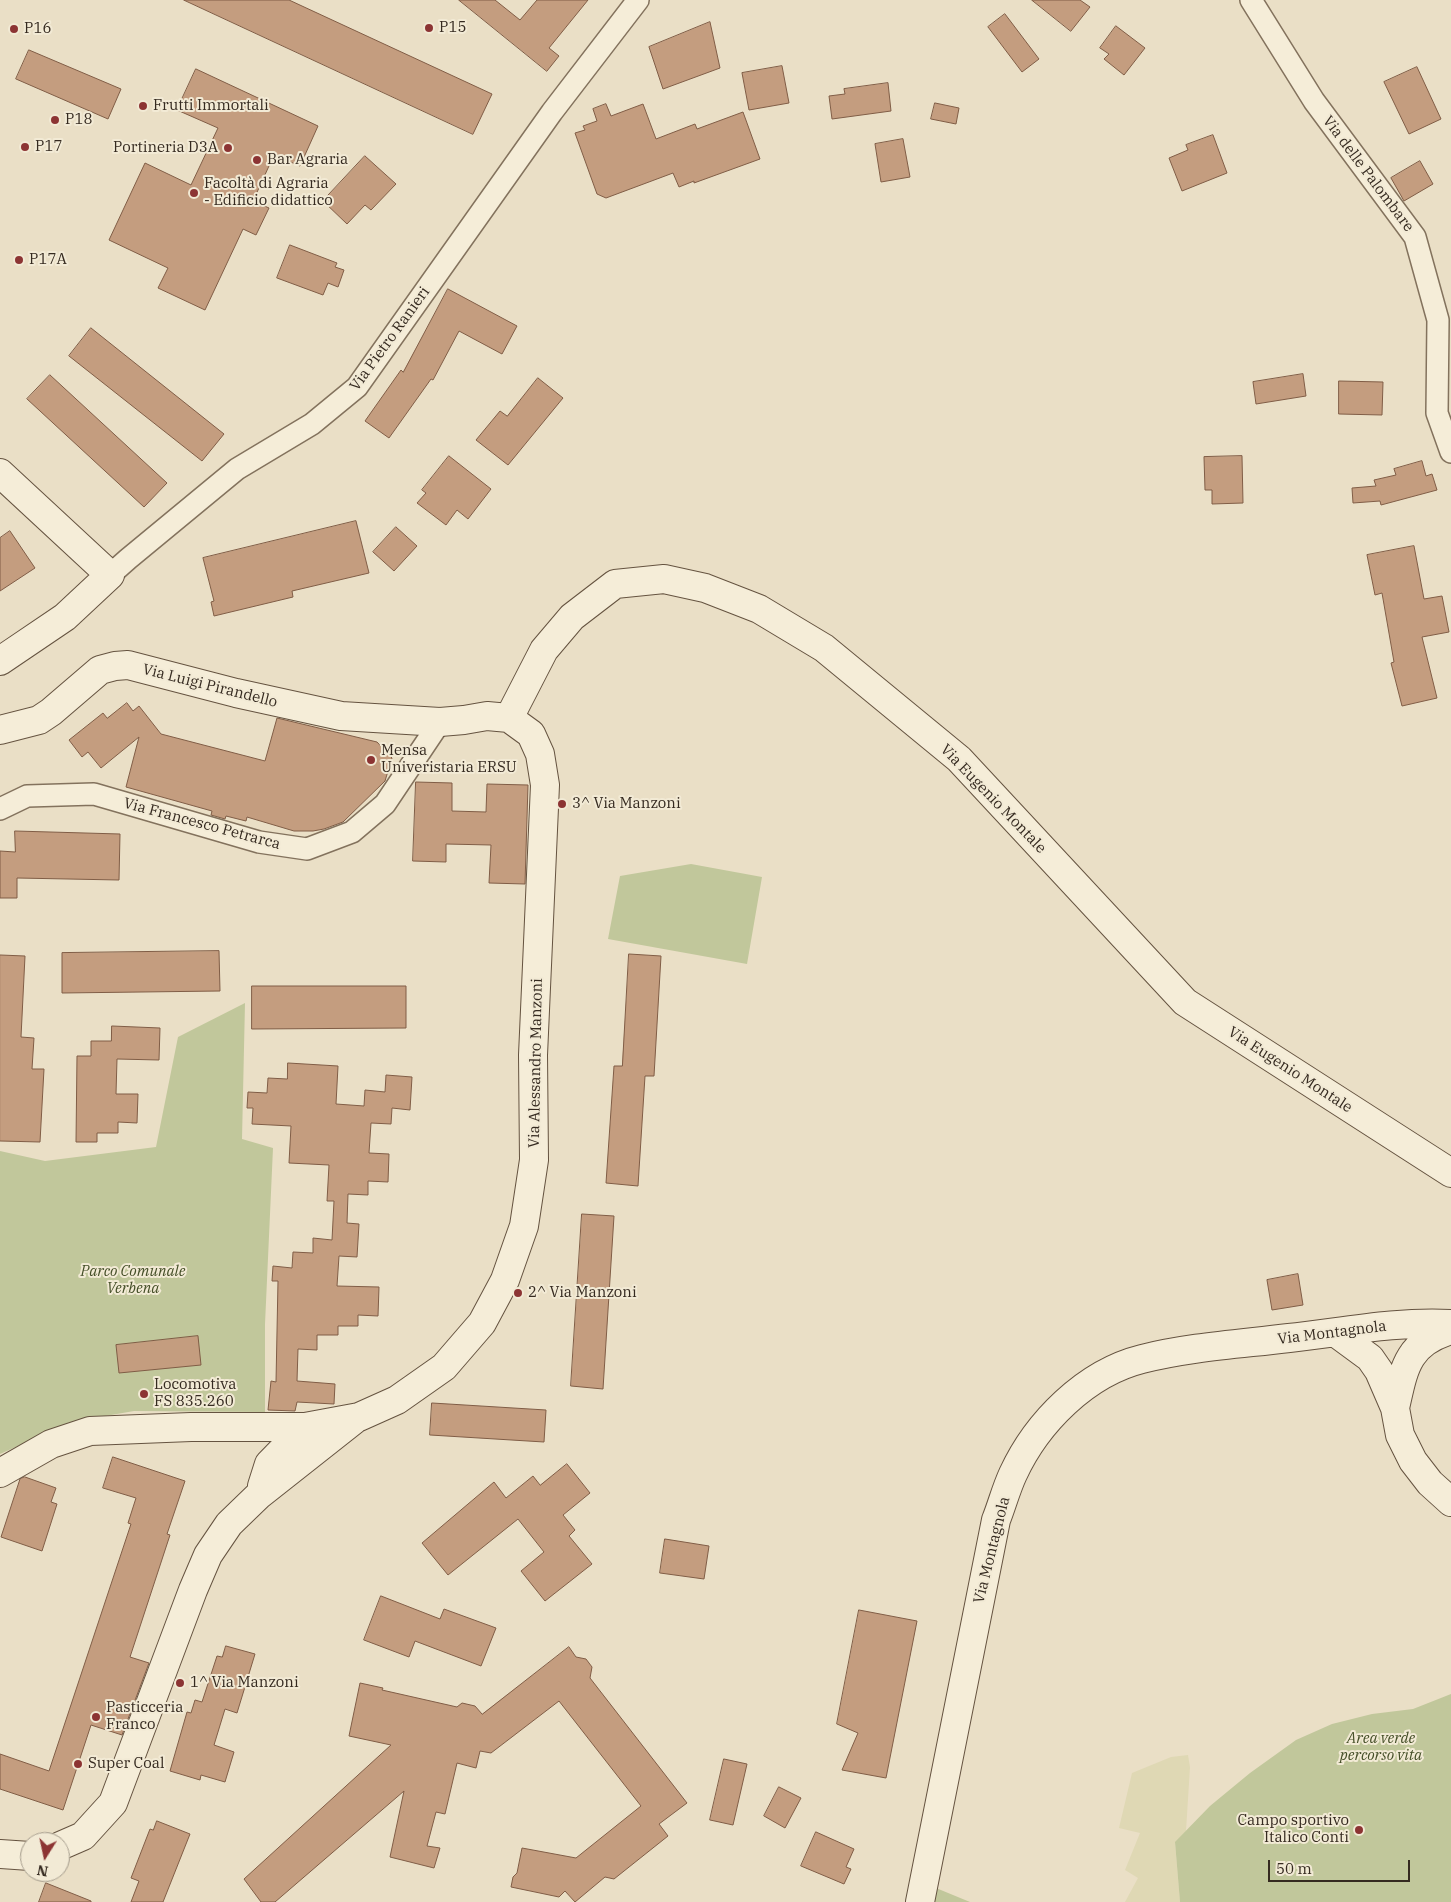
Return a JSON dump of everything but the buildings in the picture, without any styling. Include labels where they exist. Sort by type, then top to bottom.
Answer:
[{"type":"street","name":"Via Pietro Ranieri","points":[[0,662],[65,617],[110,575],[237,470],[312,424],[357,387],[552,112],[638,0]]},
{"type":"street","name":"Via delle Palombare","points":[[1252,0],[1314,101],[1415,237],[1438,320],[1437,413],[1451,452]]},
{"type":"street","points":[[0,473],[110,575]]},
{"type":"street","name":"Via Eugenio Montale","points":[[509,718],[544,650],[572,617],[615,584],[664,579],[705,588],[759,609],[824,648],[958,759],[1185,1002],[1451,1173]]},
{"type":"street","name":"Via Luigi Pirandello","points":[[0,730],[39,720],[52,712],[100,670],[128,665],[236,694],[341,716],[440,722]]},
{"type":"street","points":[[440,722],[487,716],[509,718]]},
{"type":"street","name":"Via Alessandro Manzoni","points":[[259,1495],[269,1464],[305,1428],[358,1417],[397,1400],[444,1367],[482,1323],[505,1280],[524,1226],[534,1160],[534,1055],[544,785],[540,754],[531,734],[509,718]]},
{"type":"street","name":"Via Francesco Petrarca","points":[[0,809],[27,796],[94,794],[258,842],[307,849],[352,832],[385,804],[440,722]]},
{"type":"street","name":"Via Montagnola","points":[[920,1902],[996,1520],[1013,1474],[1035,1436],[1064,1402],[1098,1377],[1140,1359],[1189,1349],[1424,1322],[1451,1324]]},
{"type":"street","points":[[1395,1408],[1404,1370],[1414,1352],[1426,1340],[1451,1330]]},
{"type":"street","points":[[1336,1333],[1370,1358],[1379,1372],[1395,1408],[1400,1434],[1414,1461],[1430,1483],[1451,1502]]},
{"type":"street","name":"Via Alessandro Manzoni","points":[[70,1842],[83,1836],[114,1803],[192,1590],[208,1555],[229,1524],[259,1495],[358,1417]]},
{"type":"street","points":[[257,1427],[269,1464]]},
{"type":"street","points":[[0,1473],[51,1444],[90,1431],[257,1427],[305,1428],[301,1461]]},
{"type":"street","points":[[0,1854],[20,1855]]},
{"type":"shaded area","points":[[1188,1755],[1190,1767],[1186,1831],[1175,1843],[1180,1902],[1125,1902],[1138,1878],[1125,1870],[1140,1833],[1119,1828],[1132,1773],[1171,1757]]},
{"type":"green space","points":[[691,864],[762,877],[747,964],[608,939],[620,876]]},
{"type":"green space","name":"Parco Comunale Verbena","points":[[245,1003],[242,1139],[273,1148],[265,1324],[265,1412],[134,1411],[71,1422],[0,1454],[0,1151],[45,1161],[156,1147],[178,1037]]},
{"type":"green space","name":"Area verde percorso vita","points":[[1451,1694],[1451,1902],[1180,1902],[1175,1842],[1210,1806],[1250,1773],[1296,1740],[1332,1724],[1372,1714],[1413,1709]]},
{"type":"green space","points":[[936,1888],[970,1902],[932,1902]]},
{"type":"place","name":"P15","points":[[429,28]]},
{"type":"place","name":"P16","points":[[14,29]]},
{"type":"place","name":"Frutti Immortali","points":[[143,106]]},
{"type":"place","name":"P18","points":[[55,120]]},
{"type":"place","name":"P17","points":[[25,147]]},
{"type":"place","name":"Portineria D3A","points":[[228,148]]},
{"type":"place","name":"Bar Agraria","points":[[257,160]]},
{"type":"place","name":"Facoltà di Agraria - Edificio didattico","points":[[194,193]]},
{"type":"place","name":"P17A","points":[[19,260]]},
{"type":"place","name":"Mensa Univeristaria ERSU","points":[[371,760]]},
{"type":"place","name":"3^ Via Manzoni","points":[[562,804]]},
{"type":"place","name":"2^ Via Manzoni","points":[[518,1293]]},
{"type":"place","name":"Locomotiva FS 835.260","points":[[144,1394]]},
{"type":"place","name":"1^ Via Manzoni","points":[[180,1683]]},
{"type":"place","name":"Pasticceria Franco","points":[[96,1717]]},
{"type":"place","name":"Super Coal","points":[[78,1764]]},
{"type":"place","name":"Campo sportivo Italico Conti","points":[[1359,1830]]}]
